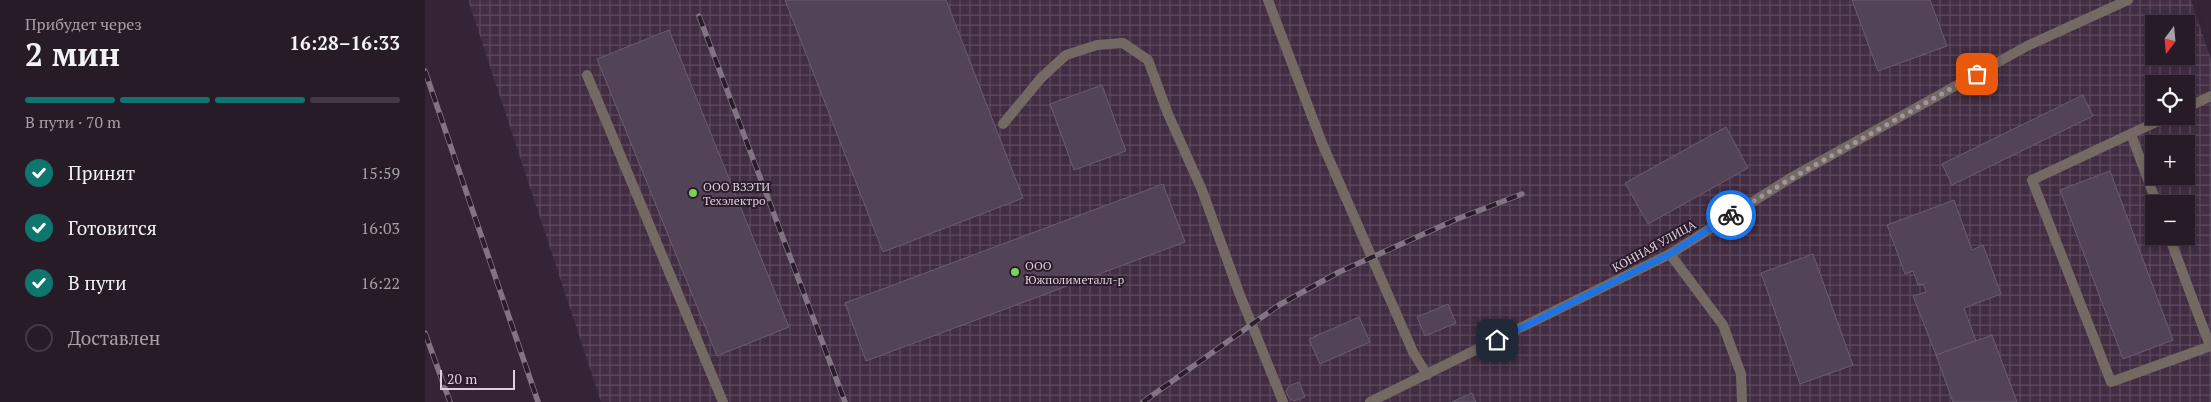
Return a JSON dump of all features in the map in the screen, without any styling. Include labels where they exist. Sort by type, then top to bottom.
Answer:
[{"type":"street","points":[[1268,0],[1322,143],[1413,352],[1427,374]]},
{"type":"street","name":"КОННАЯ УЛИЦА","points":[[1370,402],[1670,254],[1792,178],[2027,46],[2128,0]]},
{"type":"street","points":[[1003,124],[1041,78],[1066,55],[1097,45],[1123,43],[1148,60],[1168,114],[1202,190],[1238,290],[1283,402]]},
{"type":"street","points":[[587,75],[723,402]]},
{"type":"street","points":[[2195,104],[2211,96]]},
{"type":"street","points":[[2150,125],[2033,180],[2111,382],[2211,346],[2172,245]]},
{"type":"street","points":[[2131,134],[2154,195]]},
{"type":"street","points":[[1670,254],[1723,325],[1741,374],[1742,402]]},
{"type":"shaded area","points":[[468,0],[2191,0],[2211,59],[2211,402],[601,402]]},
{"type":"building","points":[[785,0],[946,0],[1023,198],[883,252]]},
{"type":"building","points":[[1852,0],[1930,0],[1947,46],[1878,71]]},
{"type":"building","name":"ООО ВЗЭТИ Техэлектро","points":[[669,30],[789,327],[717,356],[597,59]]},
{"type":"building","points":[[1102,85],[1126,151],[1074,170],[1050,104]]},
{"type":"building","points":[[2083,95],[2093,116],[1952,185],[1942,164]]},
{"type":"building","points":[[1726,127],[1748,168],[1648,224],[1625,183]]},
{"type":"building","points":[[2110,171],[2173,340],[2123,359],[2060,190]]},
{"type":"building","name":"ООО Южполиметалл-р","points":[[1163,184],[1185,242],[866,361],[845,303]]},
{"type":"building","points":[[1954,200],[1972,250],[1983,245],[2001,294],[1964,308],[1976,341],[1936,355],[1913,296],[1926,292],[1923,284],[1918,285],[1913,271],[1905,274],[1887,225]]},
{"type":"building","points":[[1813,254],[1853,365],[1800,384],[1761,273]]},
{"type":"building","points":[[1448,304],[1456,323],[1425,336],[1417,317]]},
{"type":"building","points":[[1359,317],[1370,342],[1320,364],[1309,339]]},
{"type":"building","points":[[1992,335],[2017,402],[1953,402],[1936,355]]},
{"type":"building","points":[[1299,382],[1305,397],[1294,401],[1289,398],[1286,391],[1289,386]]},
{"type":"building","points":[[1472,393],[1476,402],[1452,402]]},
{"type":"railway","points":[[699,16],[845,402]]},
{"type":"railway","points":[[425,71],[538,402]]},
{"type":"railway","points":[[1143,402],[1279,305],[1339,272],[1457,219],[1522,194]]},
{"type":"railway","points":[[425,333],[450,402]]},
{"type":"way so far","points":[[1731,215],[1792,178],[1977,74]]},
{"type":"place","name":"ООО ВЗЭТИ Техэлектро","points":[[693,193]]},
{"type":"place","name":"ООО Южполиметалл-р","points":[[1015,272]]},
{"type":"route","points":[[1497,340],[1670,254],[1731,215]]}]
